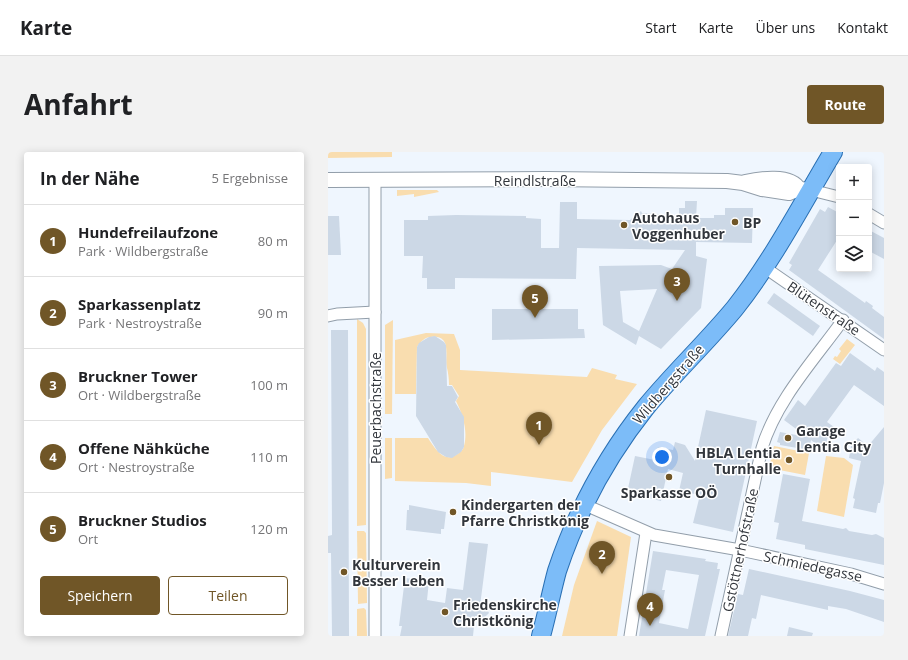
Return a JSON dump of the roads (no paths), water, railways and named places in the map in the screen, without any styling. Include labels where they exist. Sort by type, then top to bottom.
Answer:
[{"type":"main road","name":"Wildbergstraße","points":[[541,636],[557,571],[583,504],[606,462],[625,434],[664,386],[735,308],[764,267],[805,190],[833,152]]},
{"type":"street","name":"Reindlstraße","points":[[328,180],[547,179],[743,182],[762,189],[788,193],[805,190],[836,196]]},
{"type":"street","name":"Peuerbachstraße","points":[[375,180],[375,636]]},
{"type":"street","points":[[872,216],[884,223]]},
{"type":"street","name":"Blütenstraße","points":[[764,267],[831,314],[843,320],[884,350]]},
{"type":"street","points":[[328,316],[337,314],[375,312]]},
{"type":"street","name":"Gstöttnerhofstraße","points":[[721,636],[762,448],[768,428],[784,401],[843,320]]},
{"type":"street","name":"Schmiedegasse","points":[[583,504],[646,533],[740,550],[851,574],[884,584]]},
{"type":"street","points":[[630,636],[646,533]]},
{"type":"place","name":"BP","points":[[735,222]]},
{"type":"place","name":"Autohaus Voggenhuber","points":[[624,225]]},
{"type":"place","name":"Bruckner Tower","points":[[677,301]]},
{"type":"place","name":"Bruckner Studios","points":[[535,318]]},
{"type":"place","name":"Garage Lentia City","points":[[788,438]]},
{"type":"place","name":"Hundefreilaufzone","points":[[539,445]]},
{"type":"place","name":"HBLA Lentia Turnhalle","points":[[789,460]]},
{"type":"place","name":"Sparkasse OÖ","points":[[669,477]]},
{"type":"place","name":"Kindergarten der Pfarre Christkönig","points":[[453,512]]},
{"type":"place","name":"Kulturverein Besser Leben","points":[[344,572]]},
{"type":"place","name":"Sparkassenplatz","points":[[602,574]]},
{"type":"place","name":"Friedenskirche Christkönig","points":[[445,612]]},
{"type":"place","name":"Offene Nähküche","points":[[650,626]]}]
